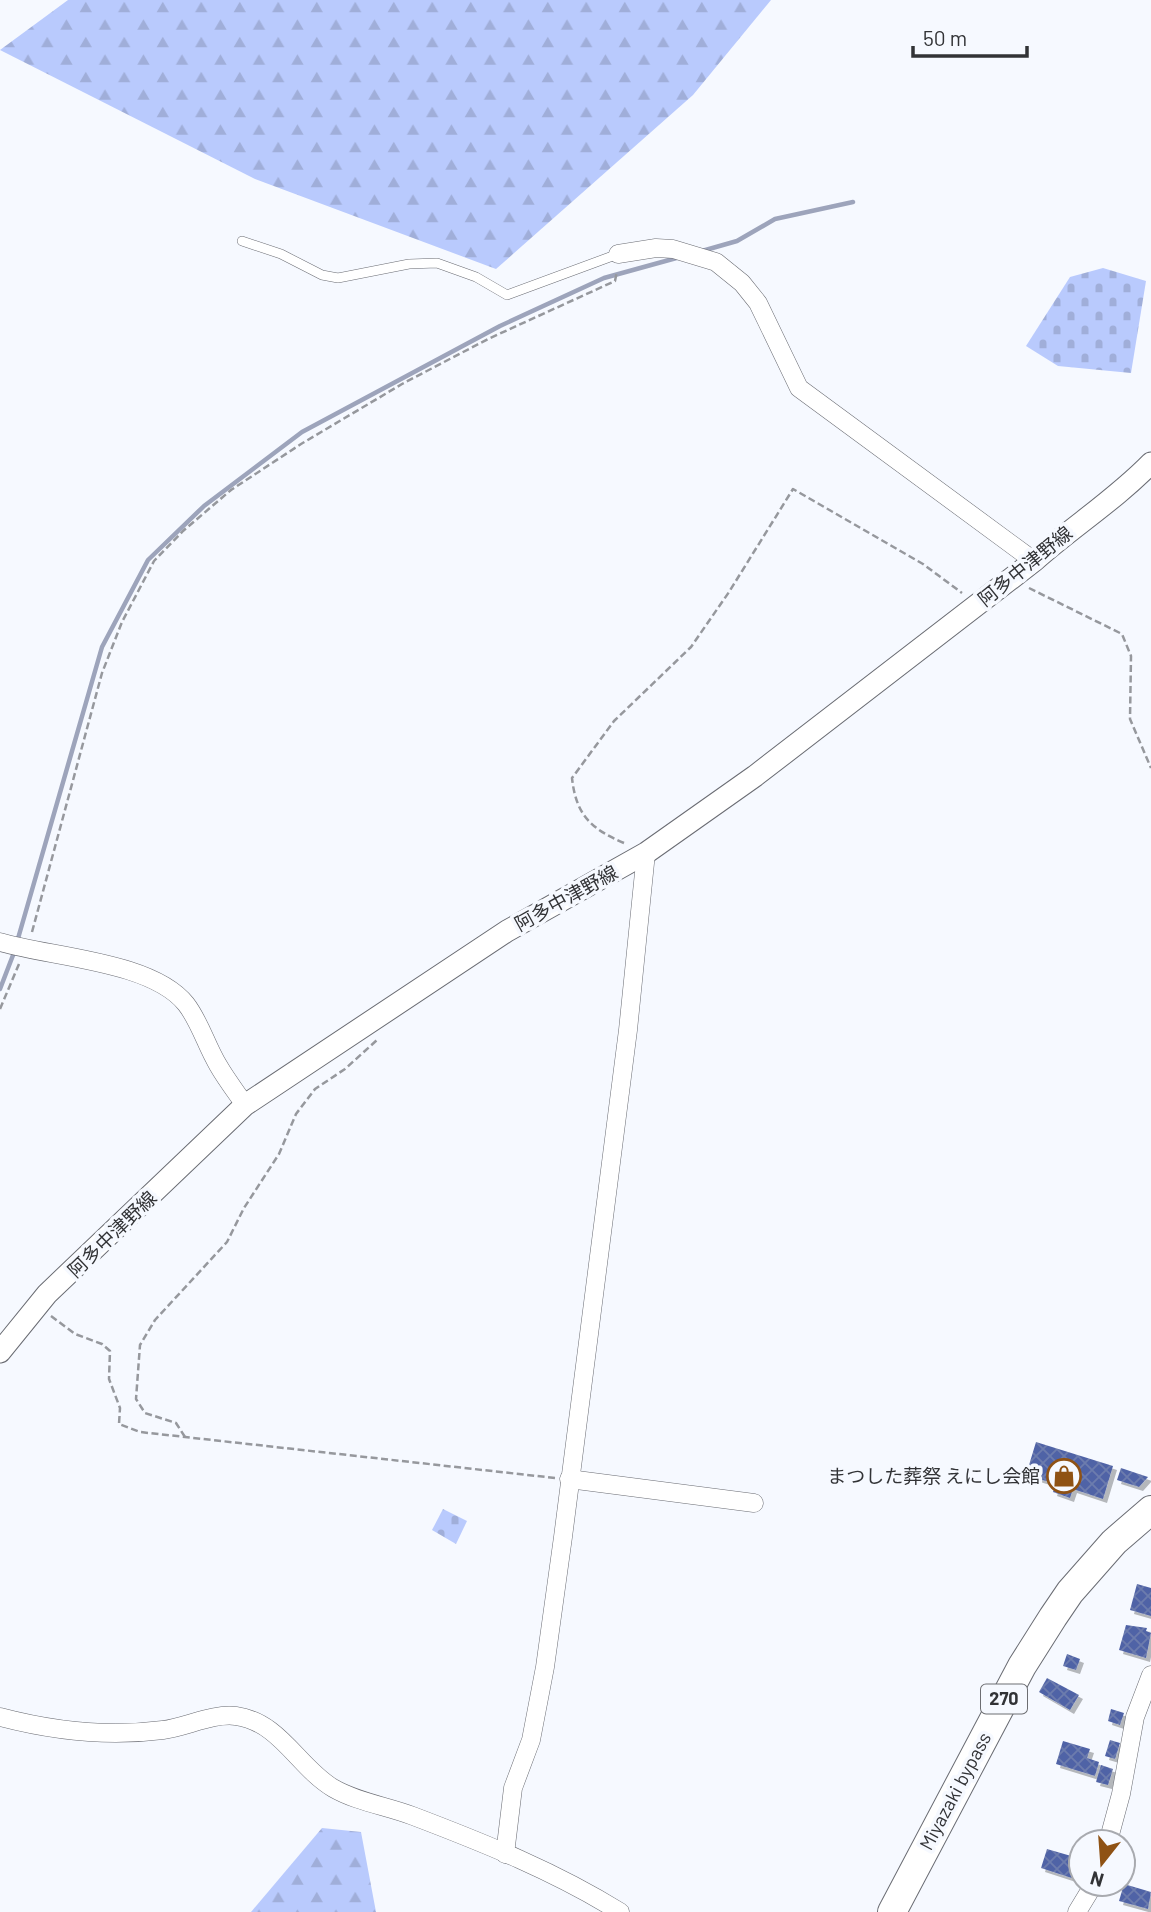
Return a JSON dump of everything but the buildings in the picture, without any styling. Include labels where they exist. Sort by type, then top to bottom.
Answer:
[{"type":"highway","name":"Miyazaki bypass","points":[[892,1912],[1022,1666],[1053,1617],[1070,1592],[1114,1542],[1151,1510]]},
{"type":"street","points":[[618,254],[642,249],[673,249],[716,262],[742,284],[758,303],[800,388],[1034,561]]},
{"type":"street","name":"阿多中津野線","points":[[0,1352],[37,1306],[245,1105],[507,931],[646,853],[755,776],[1015,576],[1080,522],[1124,491],[1151,463]]},
{"type":"street","points":[[505,1854],[513,1788],[531,1740],[545,1667],[628,1030],[646,853]]},
{"type":"street","points":[[0,942],[137,975],[174,992],[194,1016],[217,1065],[245,1105]]},
{"type":"street","points":[[569,1479],[754,1503]]},
{"type":"street","points":[[1111,1828],[1135,1717],[1151,1675]]},
{"type":"street","points":[[0,1717],[43,1727],[104,1733],[159,1731],[219,1717],[244,1718],[265,1726],[278,1735],[332,1787],[563,1878],[620,1912]]},
{"type":"lane","points":[[242,241],[281,254],[322,275],[338,278],[409,264],[437,263],[476,277],[508,295],[618,254]]},
{"type":"path","points":[[0,1009],[27,950],[102,673],[122,622],[154,562],[183,531],[232,490],[301,444],[402,384],[476,345],[615,281],[618,254]]},
{"type":"path","points":[[646,853],[598,832],[575,802],[572,778],[614,721],[691,647],[793,489],[923,564],[978,604]]},
{"type":"path","points":[[1015,576],[1033,592],[1122,634],[1131,656],[1130,719],[1151,768]]},
{"type":"path","points":[[185,1437],[176,1423],[145,1413],[136,1399],[141,1345],[155,1320],[227,1242],[244,1208],[279,1154],[296,1114],[315,1088],[345,1069],[382,1035]]},
{"type":"path","points":[[37,1306],[75,1334],[102,1344],[110,1351],[109,1379],[120,1408],[119,1424],[152,1435],[569,1479]]},
{"type":"green space","points":[[68,0],[771,0],[693,95],[496,269],[255,179],[0,50]]},
{"type":"green space","points":[[1103,268],[1146,281],[1131,373],[1058,366],[1026,346],[1070,277]]},
{"type":"green space","points":[[443,1509],[467,1521],[456,1544],[432,1530]]},
{"type":"green space","points":[[322,1828],[361,1832],[376,1912],[251,1912]]},
{"type":"waterway","points":[[702,251],[737,241],[775,219],[853,202]]},
{"type":"waterway","points":[[17,942],[102,647],[148,560],[204,506],[302,432],[500,326],[604,278],[680,257]]},
{"type":"waterway","points":[[0,989],[15,950]]},
{"type":"place","name":"まつした葬祭 えにし会館","points":[[1064,1476]]}]
